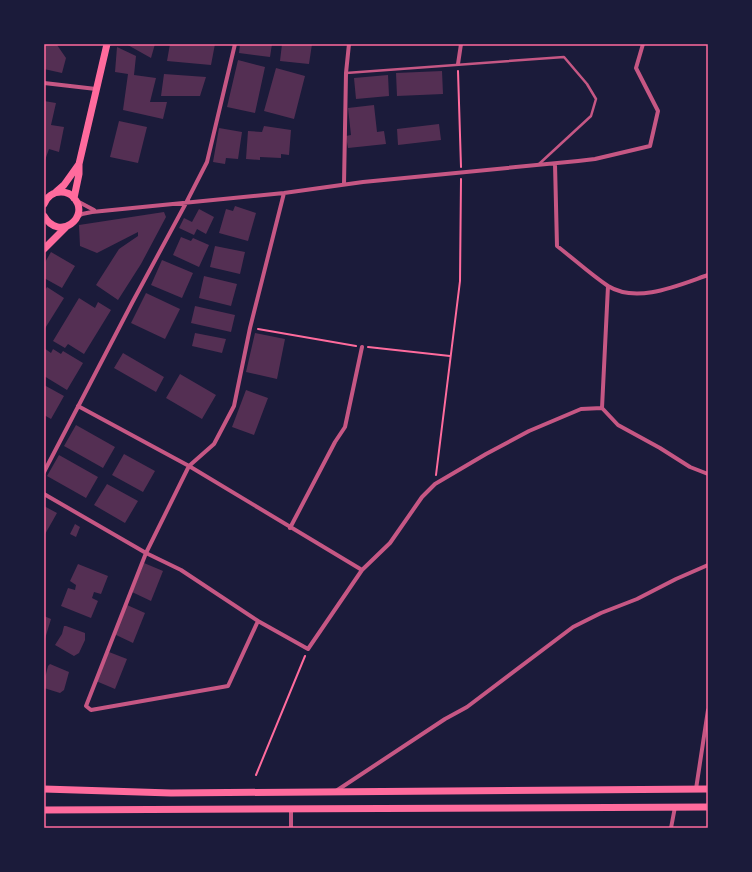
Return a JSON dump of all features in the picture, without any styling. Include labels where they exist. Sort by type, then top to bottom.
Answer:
[{"type":"main road","points":[[44,249],[66,227],[74,222],[79,212],[76,200],[79,164],[107,44]]},
{"type":"main road","points":[[45,202],[68,181],[79,164]]},
{"type":"main road","points":[[56,192],[68,193],[76,200]]},
{"type":"main road","points":[[44,219],[51,225],[66,227]]},
{"type":"main road","points":[[44,789],[171,793],[708,789]]},
{"type":"main road","points":[[44,810],[708,807]]},
{"type":"street","points":[[44,472],[207,162],[236,44]]},
{"type":"street","points":[[344,184],[346,73],[349,44]]},
{"type":"street","points":[[458,64],[460,44]]},
{"type":"street","points":[[77,218],[82,214],[98,211],[284,193],[344,184],[595,159],[650,146],[658,111],[636,68],[643,44]]},
{"type":"street","points":[[44,83],[96,89]]},
{"type":"street","points":[[554,164],[557,246],[608,286],[619,291],[632,293],[663,291],[708,275]]},
{"type":"street","points":[[258,621],[228,686],[91,710],[86,706],[146,553],[188,466],[214,444],[234,406],[250,328],[284,193]]},
{"type":"street","points":[[76,200],[91,210],[98,211]]},
{"type":"street","points":[[608,286],[602,408],[618,425],[649,441],[690,467],[708,474]]},
{"type":"street","points":[[290,528],[335,442],[345,427],[362,347]]},
{"type":"street","points":[[78,406],[188,466],[362,570]]},
{"type":"street","points":[[44,494],[146,553],[181,570],[258,621],[308,649],[362,570],[390,543],[422,497],[435,484],[529,431],[581,409],[602,408]]},
{"type":"street","points":[[336,791],[445,719],[467,707],[573,627],[601,613],[637,599],[708,565]]},
{"type":"street","points":[[696,790],[708,710]]},
{"type":"street","points":[[671,828],[675,808]]},
{"type":"street","points":[[291,809],[291,828]]},
{"type":"lane","points":[[346,73],[564,57],[587,84],[596,99],[591,116],[537,165]]},
{"type":"path","points":[[435,484],[460,281],[461,172],[458,64]]},
{"type":"path","points":[[250,328],[362,347],[450,356]]},
{"type":"path","points":[[256,775],[308,649]]},
{"type":"building","points":[[44,44],[57,45],[66,58],[62,73],[44,69]]},
{"type":"building","points":[[126,44],[155,44],[151,58]]},
{"type":"building","points":[[170,44],[215,44],[211,65],[167,61]]},
{"type":"building","points":[[240,44],[272,44],[270,57],[239,53]]},
{"type":"building","points":[[282,44],[312,44],[309,64],[280,61]]},
{"type":"building","points":[[117,47],[136,56],[134,75],[156,78],[150,102],[167,102],[163,119],[123,110],[128,74],[115,72]]},
{"type":"building","points":[[238,60],[265,67],[255,113],[227,107]]},
{"type":"building","points":[[276,68],[305,76],[294,119],[264,111]]},
{"type":"building","points":[[442,71],[443,94],[397,96],[396,73]]},
{"type":"building","points":[[164,74],[206,77],[200,96],[161,96]]},
{"type":"building","points":[[388,75],[389,96],[356,99],[354,78]]},
{"type":"building","points":[[44,101],[56,103],[51,125],[64,127],[59,152],[49,149],[44,163]]},
{"type":"building","points":[[374,105],[377,132],[384,131],[386,144],[348,148],[346,136],[351,135],[348,108]]},
{"type":"building","points":[[119,121],[147,127],[138,163],[110,157]]},
{"type":"building","points":[[439,124],[441,140],[398,145],[397,129]]},
{"type":"building","points":[[264,126],[291,130],[289,155],[281,154],[281,158],[260,157],[260,160],[246,159],[248,131],[262,132]]},
{"type":"building","points":[[219,128],[242,132],[238,159],[226,158],[225,164],[213,162]]},
{"type":"building","points":[[235,206],[256,213],[248,241],[219,233],[226,209],[233,211]]},
{"type":"building","points":[[199,209],[214,217],[206,234],[197,229],[194,235],[179,228],[184,218],[192,222]]},
{"type":"building","points":[[164,212],[166,217],[141,264],[118,300],[96,285],[119,249],[138,236],[138,232],[97,253],[80,246],[79,225]]},
{"type":"building","points":[[181,237],[191,241],[193,238],[209,245],[199,267],[173,255]]},
{"type":"building","points":[[215,246],[245,252],[240,274],[210,267]]},
{"type":"building","points":[[51,252],[75,266],[62,288],[44,278],[44,264]]},
{"type":"building","points":[[162,260],[193,273],[182,298],[151,285]]},
{"type":"building","points":[[204,276],[237,284],[231,306],[199,298]]},
{"type":"building","points":[[47,287],[64,298],[44,330],[44,292]]},
{"type":"building","points":[[146,293],[180,309],[165,339],[131,323]]},
{"type":"building","points":[[79,298],[95,308],[98,302],[111,310],[84,354],[68,344],[65,348],[53,341]]},
{"type":"building","points":[[195,306],[235,315],[231,332],[191,323]]},
{"type":"building","points":[[195,333],[226,339],[222,353],[192,346]]},
{"type":"building","points":[[255,333],[285,339],[277,379],[246,372]]},
{"type":"building","points":[[44,348],[51,353],[53,349],[61,354],[63,351],[83,363],[67,390],[44,376]]},
{"type":"building","points":[[123,353],[164,377],[156,392],[114,368]]},
{"type":"building","points":[[180,374],[216,395],[202,419],[166,398]]},
{"type":"building","points":[[44,385],[64,396],[51,419],[44,415]]},
{"type":"building","points":[[246,390],[268,398],[254,435],[232,427]]},
{"type":"building","points":[[76,425],[115,447],[103,468],[64,446]]},
{"type":"building","points":[[124,454],[155,471],[143,492],[112,475]]},
{"type":"building","points":[[59,455],[98,477],[86,498],[47,476]]},
{"type":"building","points":[[107,484],[138,501],[125,523],[94,505]]},
{"type":"building","points":[[44,506],[57,513],[44,536]]},
{"type":"building","points":[[75,524],[80,527],[76,537],[70,534]]},
{"type":"building","points":[[144,563],[163,571],[151,601],[132,592]]},
{"type":"building","points":[[78,564],[108,576],[101,594],[94,592],[92,598],[98,601],[91,618],[61,606],[68,588],[75,590],[76,585],[70,581]]},
{"type":"building","points":[[127,605],[145,613],[133,643],[114,634]]},
{"type":"building","points":[[44,616],[51,619],[44,642]]},
{"type":"building","points":[[64,626],[85,633],[85,640],[79,653],[74,656],[55,645],[62,634]]},
{"type":"building","points":[[109,652],[127,659],[115,689],[96,681]]},
{"type":"building","points":[[50,664],[69,672],[64,690],[60,693],[44,688],[44,678]]}]
